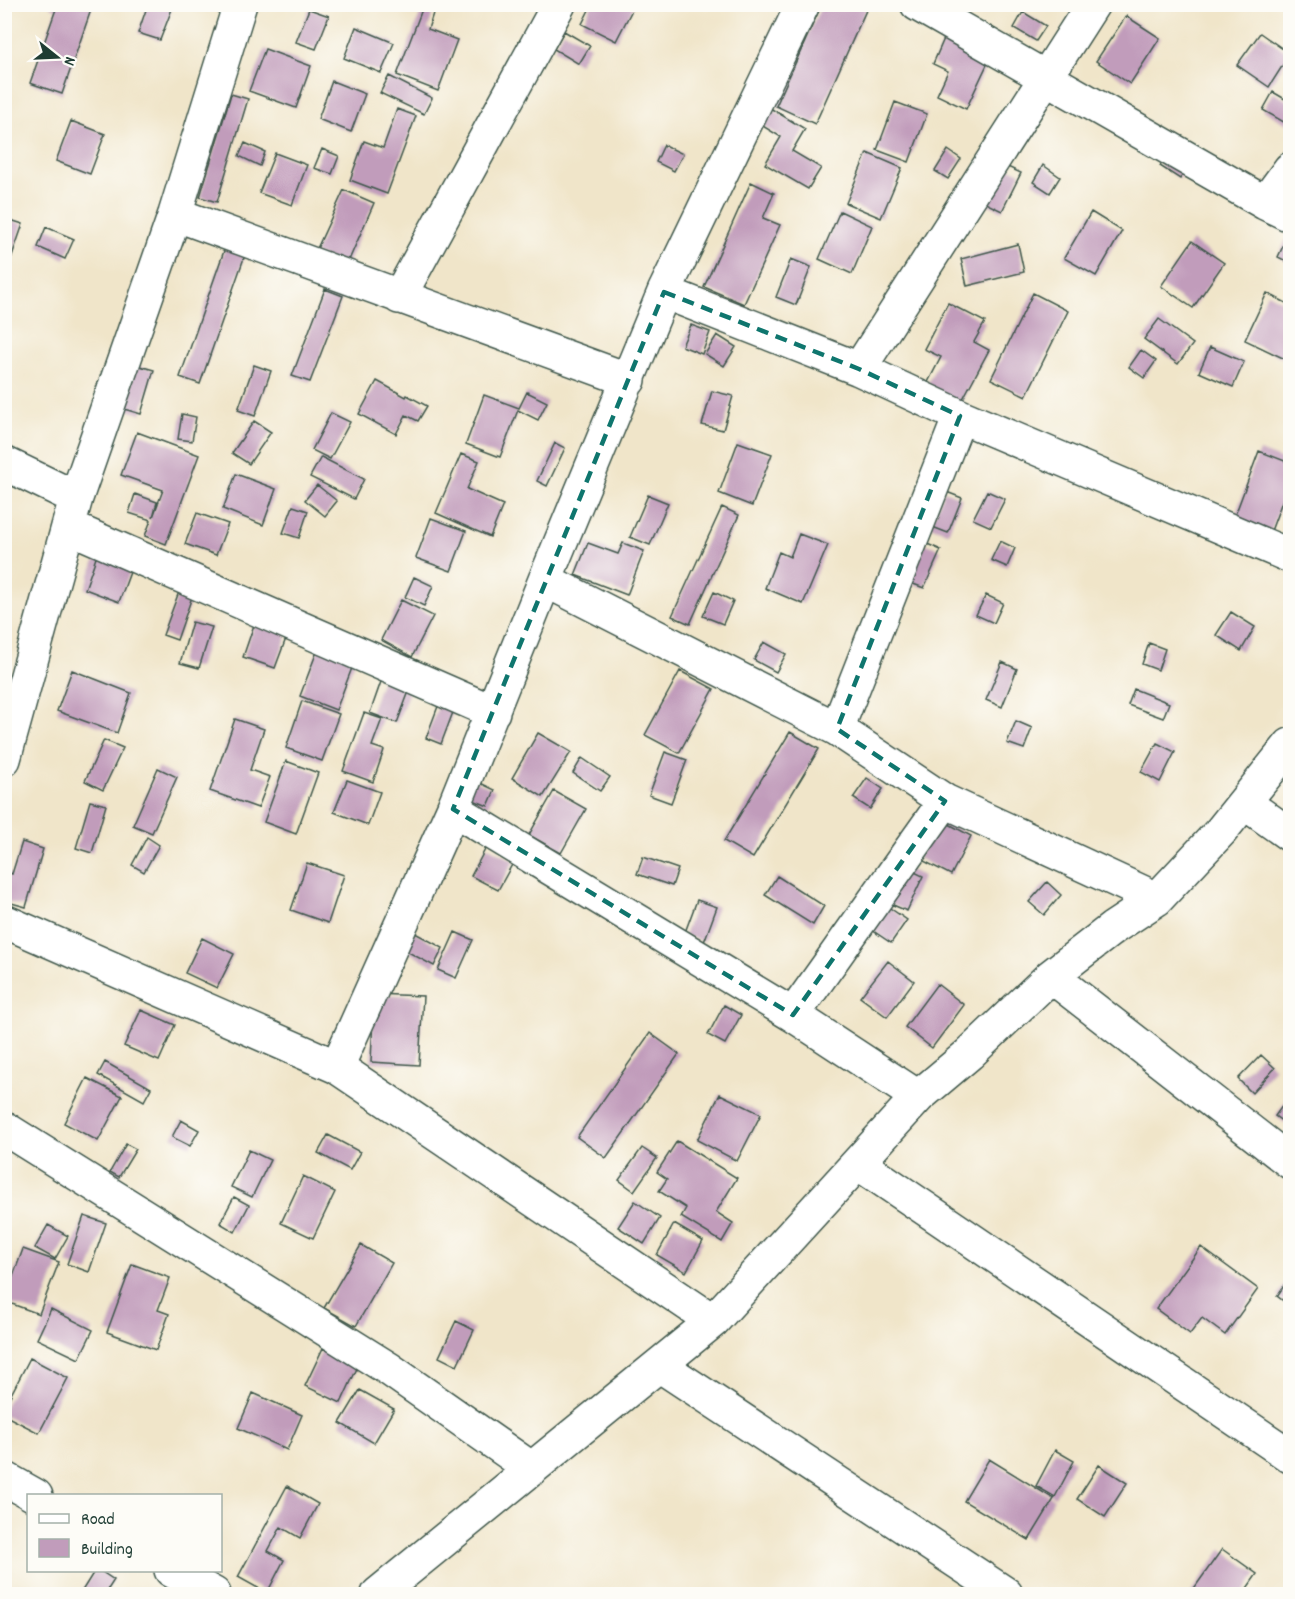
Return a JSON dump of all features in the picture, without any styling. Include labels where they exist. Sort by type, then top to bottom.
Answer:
[{"type":"street","points":[[4,759],[73,513],[175,214],[240,4]]},
{"type":"street","points":[[399,297],[559,4]]},
{"type":"street","points":[[337,1067],[453,809],[664,292],[803,4]]},
{"type":"street","points":[[917,4],[1278,209],[1290,170]]},
{"type":"street","points":[[859,369],[1093,4]]},
{"type":"street","points":[[175,214],[629,380]]},
{"type":"street","points":[[664,292],[859,369],[960,416],[1290,556]]},
{"type":"street","points":[[837,729],[960,416]]},
{"type":"street","points":[[4,463],[73,513],[493,712]]},
{"type":"street","points":[[545,580],[837,729],[945,801],[1157,899]]},
{"type":"street","points":[[378,1594],[713,1320],[918,1097],[1051,976],[1113,928],[1157,899],[1221,831],[1290,745]]},
{"type":"street","points":[[793,1015],[945,801]]},
{"type":"street","points":[[1245,803],[1290,835]]},
{"type":"street","points":[[453,809],[793,1015],[918,1097]]},
{"type":"street","points":[[4,921],[337,1067],[713,1320]]},
{"type":"street","points":[[1051,976],[1290,1162]]},
{"type":"street","points":[[4,1128],[389,1369],[532,1469]]},
{"type":"street","points":[[858,1163],[1290,1456]]},
{"type":"street","points":[[659,1365],[1006,1594]]},
{"type":"street","points":[[4,1478],[32,1494]]},
{"type":"street","points":[[175,1572],[214,1594]]},
{"type":"highlighted area","points":[[664,292],[859,369],[960,416],[837,729],[945,801],[793,1015],[453,809]]},
{"type":"building","points":[[51,4],[93,4],[62,94],[30,83],[56,9],[50,7]]},
{"type":"building","points":[[148,4],[158,4],[172,9],[160,40],[138,33]]},
{"type":"building","points":[[424,4],[436,4],[428,29],[457,40],[438,91],[397,75]]},
{"type":"building","points":[[592,4],[635,4],[616,41],[582,24]]},
{"type":"building","points":[[822,4],[859,4],[867,8],[815,124],[776,106]]},
{"type":"building","points":[[309,9],[329,16],[316,49],[296,42]]},
{"type":"building","points":[[1023,12],[1046,26],[1036,41],[1014,28]]},
{"type":"building","points":[[1126,16],[1160,38],[1130,84],[1096,61]]},
{"type":"building","points":[[356,27],[394,43],[381,73],[344,58]]},
{"type":"building","points":[[564,31],[590,46],[579,64],[554,49]]},
{"type":"building","points":[[1260,33],[1290,54],[1269,87],[1237,65]]},
{"type":"building","points":[[946,34],[991,56],[966,109],[937,95],[948,71],[933,64]]},
{"type":"building","points":[[265,49],[311,66],[296,108],[249,91]]},
{"type":"building","points":[[389,76],[432,98],[424,114],[380,93]]},
{"type":"building","points":[[332,81],[365,94],[351,132],[318,119]]},
{"type":"building","points":[[1273,92],[1290,102],[1290,118],[1287,124],[1263,110]]},
{"type":"building","points":[[231,94],[248,99],[217,202],[200,197]]},
{"type":"building","points":[[895,102],[927,114],[909,162],[877,150]]},
{"type":"building","points":[[765,105],[805,129],[792,151],[821,168],[808,189],[765,164],[781,137],[756,122]]},
{"type":"building","points":[[397,109],[416,116],[387,194],[350,180],[364,141],[383,148]]},
{"type":"building","points":[[71,121],[105,134],[90,174],[56,161]]},
{"type":"building","points":[[245,143],[265,152],[260,166],[239,156]]},
{"type":"building","points":[[664,145],[683,154],[674,171],[656,162]]},
{"type":"building","points":[[322,149],[339,156],[332,174],[314,168]]},
{"type":"building","points":[[948,150],[961,159],[948,179],[935,171]]},
{"type":"building","points":[[1170,150],[1190,164],[1180,179],[1160,166]]},
{"type":"building","points":[[275,153],[307,165],[292,205],[259,193]]},
{"type":"building","points":[[867,153],[902,168],[881,218],[846,203]]},
{"type":"building","points":[[1001,164],[1021,173],[1002,211],[983,202]]},
{"type":"building","points":[[1043,165],[1060,177],[1050,193],[1033,182]]},
{"type":"building","points":[[751,182],[774,193],[763,218],[780,225],[744,304],[704,287]]},
{"type":"building","points":[[344,190],[374,203],[346,267],[315,253]]},
{"type":"building","points":[[840,211],[872,226],[852,274],[819,259]]},
{"type":"building","points":[[1091,212],[1122,231],[1096,276],[1064,258]]},
{"type":"building","points":[[4,218],[23,224],[5,276],[4,276]]},
{"type":"building","points":[[46,227],[74,239],[65,259],[38,247]]},
{"type":"building","points":[[1290,231],[1290,263],[1278,257]]},
{"type":"building","points":[[1192,241],[1224,263],[1193,308],[1161,286]]},
{"type":"building","points":[[1018,244],[1024,272],[967,286],[961,259]]},
{"type":"building","points":[[225,248],[245,255],[200,384],[180,377]]},
{"type":"building","points":[[791,259],[811,267],[796,305],[776,297]]},
{"type":"building","points":[[325,289],[343,296],[310,382],[292,376]]},
{"type":"building","points":[[1033,293],[1068,311],[1026,396],[991,379]]},
{"type":"building","points":[[1267,293],[1290,305],[1290,348],[1285,359],[1245,340]]},
{"type":"building","points":[[948,303],[985,322],[974,342],[989,350],[958,408],[924,390],[941,357],[924,349]]},
{"type":"building","points":[[1159,319],[1193,344],[1178,364],[1144,339]]},
{"type":"building","points":[[691,325],[710,332],[702,354],[682,346]]},
{"type":"building","points":[[717,335],[736,347],[724,366],[705,354]]},
{"type":"building","points":[[1210,347],[1244,362],[1233,387],[1199,372]]},
{"type":"building","points":[[1141,350],[1156,361],[1144,378],[1129,367]]},
{"type":"building","points":[[136,365],[154,370],[141,414],[124,409]]},
{"type":"building","points":[[254,365],[271,371],[255,416],[238,410]]},
{"type":"building","points":[[377,381],[427,406],[418,421],[406,415],[396,434],[359,414]]},
{"type":"building","points":[[712,391],[733,396],[723,430],[702,425]]},
{"type":"building","points":[[527,392],[547,402],[538,420],[518,410],[500,457],[466,444],[484,395],[519,408]]},
{"type":"building","points":[[331,413],[350,422],[330,459],[312,450]]},
{"type":"building","points":[[182,414],[196,417],[192,441],[178,439]]},
{"type":"building","points":[[254,421],[271,432],[249,464],[232,453]]},
{"type":"building","points":[[137,432],[199,455],[166,544],[145,536],[151,520],[129,513],[135,494],[157,502],[153,517],[163,490],[121,475]]},
{"type":"building","points":[[738,442],[772,454],[752,506],[719,493]]},
{"type":"building","points":[[555,443],[565,448],[547,486],[537,481]]},
{"type":"building","points":[[1259,451],[1290,463],[1290,480],[1268,539],[1231,526]]},
{"type":"building","points":[[461,454],[479,461],[467,489],[503,505],[490,537],[436,513]]},
{"type":"building","points":[[321,457],[364,479],[354,499],[310,477]]},
{"type":"building","points":[[236,474],[276,489],[263,525],[223,509]]},
{"type":"building","points":[[317,485],[337,501],[325,516],[305,500]]},
{"type":"building","points":[[944,491],[962,498],[948,533],[930,526]]},
{"type":"building","points":[[987,491],[1005,499],[991,527],[973,519]]},
{"type":"building","points":[[648,495],[668,503],[650,545],[630,537]]},
{"type":"building","points":[[293,506],[308,511],[299,538],[283,533]]},
{"type":"building","points":[[722,507],[739,515],[690,624],[672,616]]},
{"type":"building","points":[[197,513],[228,524],[216,555],[185,544]]},
{"type":"building","points":[[431,518],[466,531],[451,571],[416,558]]},
{"type":"building","points":[[799,534],[828,545],[803,604],[765,588],[779,552],[790,557]]},
{"type":"building","points":[[1000,541],[1015,548],[1007,567],[991,560]]},
{"type":"building","points":[[588,543],[618,554],[623,543],[644,551],[627,595],[575,575]]},
{"type":"building","points":[[925,543],[941,550],[924,588],[908,582]]},
{"type":"building","points":[[98,552],[133,564],[119,602],[85,589]]},
{"type":"building","points":[[414,577],[433,586],[424,606],[405,597]]},
{"type":"building","points":[[180,589],[193,594],[177,640],[163,635]]},
{"type":"building","points":[[714,592],[733,601],[723,624],[703,616]]},
{"type":"building","points":[[986,595],[1003,603],[994,623],[976,615]]},
{"type":"building","points":[[401,600],[433,616],[412,657],[381,640]]},
{"type":"building","points":[[1231,612],[1255,627],[1241,651],[1216,635]]},
{"type":"building","points":[[192,622],[212,627],[199,668],[180,663]]},
{"type":"building","points":[[255,622],[288,633],[275,668],[243,657]]},
{"type":"building","points":[[764,642],[786,654],[776,672],[754,660]]},
{"type":"building","points":[[1149,643],[1165,649],[1158,670],[1142,664]]},
{"type":"building","points":[[319,646],[355,660],[336,710],[300,696]]},
{"type":"building","points":[[1002,662],[1017,669],[1002,707],[986,700]]},
{"type":"building","points":[[72,670],[131,693],[117,733],[57,711]]},
{"type":"building","points":[[680,671],[714,689],[679,753],[645,735]]},
{"type":"building","points":[[383,676],[411,686],[397,723],[370,713]]},
{"type":"building","points":[[1134,689],[1169,703],[1163,718],[1128,705]]},
{"type":"building","points":[[302,701],[339,714],[322,761],[286,748]]},
{"type":"building","points":[[440,701],[455,707],[441,744],[426,738]]},
{"type":"building","points":[[364,713],[382,719],[372,746],[384,750],[373,782],[343,771]]},
{"type":"building","points":[[235,719],[264,729],[250,770],[270,777],[258,808],[210,791]]},
{"type":"building","points":[[1016,721],[1032,728],[1024,749],[1007,743]]},
{"type":"building","points":[[790,732],[819,749],[753,858],[724,841]]},
{"type":"building","points":[[538,733],[571,752],[543,797],[512,778]]},
{"type":"building","points":[[104,740],[123,748],[103,790],[85,781]]},
{"type":"building","points":[[1157,743],[1175,752],[1160,782],[1141,772]]},
{"type":"building","points":[[665,752],[687,760],[671,803],[649,795]]},
{"type":"building","points":[[582,758],[610,777],[600,791],[573,773]]},
{"type":"building","points":[[286,761],[318,773],[296,834],[264,822]]},
{"type":"building","points":[[158,768],[177,777],[152,833],[133,825]]},
{"type":"building","points":[[867,778],[883,789],[870,809],[853,798]]},
{"type":"building","points":[[347,780],[380,792],[368,825],[334,812]]},
{"type":"building","points":[[474,780],[495,790],[488,806],[466,797]]},
{"type":"building","points":[[554,791],[586,809],[561,853],[529,835]]},
{"type":"building","points":[[90,801],[106,805],[92,853],[76,848]]},
{"type":"building","points":[[938,818],[971,836],[951,875],[918,858]]},
{"type":"building","points":[[147,837],[159,845],[144,872],[132,865]]},
{"type":"building","points":[[22,842],[43,849],[26,907],[4,901],[4,871],[12,874]]},
{"type":"building","points":[[487,846],[514,861],[498,890],[471,876]]},
{"type":"building","points":[[643,857],[678,869],[672,886],[637,874]]},
{"type":"building","points":[[307,863],[344,875],[328,923],[291,910]]},
{"type":"building","points":[[902,866],[923,876],[907,911],[886,902]]},
{"type":"building","points":[[777,876],[824,906],[813,925],[765,895]]},
{"type":"building","points":[[1047,882],[1061,895],[1044,915],[1029,902]]},
{"type":"building","points":[[697,900],[717,907],[704,942],[684,935]]},
{"type":"building","points":[[884,904],[907,920],[891,943],[869,928]]},
{"type":"building","points":[[404,927],[443,948],[434,966],[395,945]]},
{"type":"building","points":[[455,932],[473,940],[456,978],[438,970]]},
{"type":"building","points":[[202,938],[234,954],[217,988],[185,973]]},
{"type":"building","points":[[888,961],[914,981],[887,1017],[860,997]]},
{"type":"building","points":[[937,984],[964,1005],[932,1048],[905,1027]]},
{"type":"building","points":[[374,994],[423,996],[419,1065],[371,1062]]},
{"type":"building","points":[[724,1005],[741,1015],[725,1044],[708,1035]]},
{"type":"building","points":[[141,1010],[175,1025],[159,1061],[124,1046]]},
{"type":"building","points":[[650,1033],[679,1054],[606,1158],[577,1137]]},
{"type":"building","points":[[1261,1055],[1275,1068],[1252,1093],[1238,1079]]},
{"type":"building","points":[[105,1062],[151,1088],[144,1101],[98,1075]]},
{"type":"building","points":[[87,1078],[122,1096],[98,1141],[64,1123]]},
{"type":"building","points":[[720,1094],[761,1114],[737,1161],[697,1140]]},
{"type":"building","points":[[1290,1095],[1290,1127],[1275,1116]]},
{"type":"building","points":[[181,1120],[199,1130],[190,1146],[172,1137]]},
{"type":"building","points":[[328,1135],[360,1152],[350,1170],[318,1153]]},
{"type":"building","points":[[677,1141],[737,1178],[716,1212],[733,1223],[722,1242],[681,1217],[686,1208],[659,1191],[667,1179],[657,1172]]},
{"type":"building","points":[[126,1144],[136,1149],[119,1177],[110,1172]]},
{"type":"building","points":[[642,1148],[657,1158],[634,1191],[619,1180]]},
{"type":"building","points":[[249,1150],[270,1160],[252,1197],[231,1187]]},
{"type":"building","points":[[303,1176],[335,1192],[313,1238],[281,1223]]},
{"type":"building","points":[[234,1197],[249,1205],[235,1232],[220,1223]]},
{"type":"building","points":[[635,1201],[660,1218],[644,1244],[618,1227]]},
{"type":"building","points":[[84,1216],[106,1223],[89,1272],[67,1264]]},
{"type":"building","points":[[674,1224],[703,1241],[686,1272],[657,1255]]},
{"type":"building","points":[[48,1225],[68,1236],[55,1259],[35,1248]]},
{"type":"building","points":[[361,1245],[392,1263],[356,1326],[324,1308]]},
{"type":"building","points":[[1201,1247],[1258,1289],[1225,1335],[1202,1318],[1190,1334],[1156,1309]]},
{"type":"building","points":[[23,1249],[59,1262],[39,1314],[4,1301]]},
{"type":"building","points":[[132,1264],[170,1278],[158,1310],[169,1314],[156,1350],[107,1332]]},
{"type":"building","points":[[1290,1277],[1290,1306],[1277,1296]]},
{"type":"building","points":[[51,1309],[93,1330],[79,1359],[37,1339]]},
{"type":"building","points":[[456,1321],[474,1330],[457,1366],[439,1357]]},
{"type":"building","points":[[323,1348],[359,1364],[341,1403],[305,1386]]},
{"type":"building","points":[[30,1358],[68,1378],[39,1433],[4,1415],[4,1408]]},
{"type":"building","points":[[360,1390],[394,1409],[374,1443],[340,1423]]},
{"type":"building","points":[[253,1393],[302,1415],[287,1450],[238,1428]]},
{"type":"building","points":[[1055,1450],[1074,1461],[1055,1497],[1036,1486]]},
{"type":"building","points":[[989,1459],[1054,1499],[1029,1540],[964,1501]]},
{"type":"building","points":[[1099,1465],[1127,1483],[1105,1517],[1077,1499]]},
{"type":"building","points":[[287,1486],[318,1504],[300,1538],[281,1527],[268,1551],[284,1560],[267,1593],[238,1577]]},
{"type":"building","points":[[1222,1549],[1257,1574],[1243,1594],[1190,1594]]},
{"type":"building","points":[[94,1572],[102,1572],[114,1580],[105,1594],[80,1594]]}]
